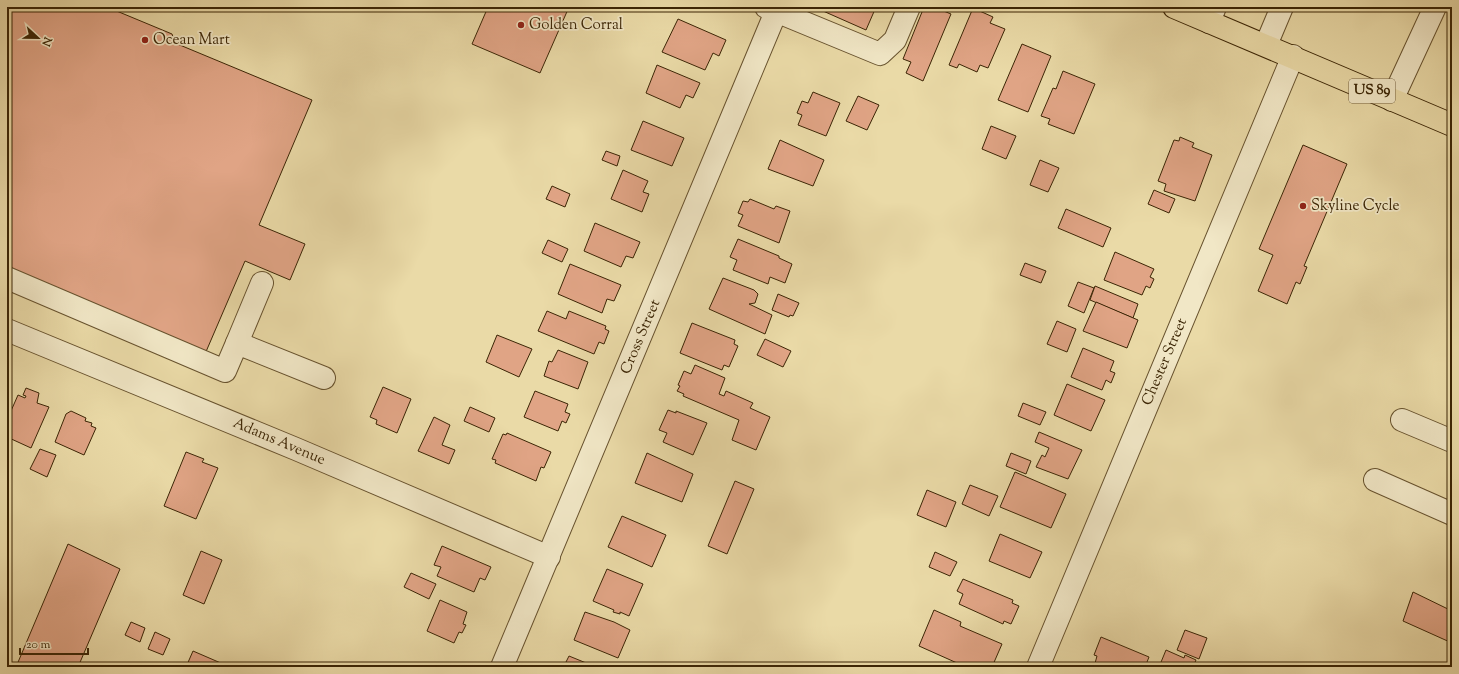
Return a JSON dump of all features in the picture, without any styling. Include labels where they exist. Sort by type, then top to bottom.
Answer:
[{"type":"main road","name":"US 89","points":[[1174,7],[1212,14],[1266,45],[1452,125]]},
{"type":"street","points":[[774,8],[880,54],[894,40],[909,7]]},
{"type":"street","points":[[1266,45],[1282,7]]},
{"type":"street","points":[[1392,100],[1435,7]]},
{"type":"street","name":"Cross Street","points":[[502,667],[549,557],[774,8]]},
{"type":"street","name":"Chester Street","points":[[1038,667],[1292,56]]},
{"type":"street","points":[[7,278],[225,371],[262,283]]},
{"type":"street","name":"Adams Avenue","points":[[7,330],[296,449],[549,557]]},
{"type":"street","points":[[237,343],[324,378]]},
{"type":"street","points":[[1402,420],[1452,441]]},
{"type":"street","points":[[1375,480],[1452,514]]},
{"type":"building","points":[[7,7],[107,7],[172,34],[175,43],[312,100],[259,225],[305,244],[290,280],[245,261],[205,354],[7,271]]},
{"type":"building","name":"Golden Corral","points":[[488,7],[569,7],[540,73],[472,44]]},
{"type":"building","points":[[814,7],[876,7],[866,30]]},
{"type":"building","points":[[924,7],[934,7],[951,14],[923,81],[906,73],[911,62],[903,59]]},
{"type":"building","points":[[973,8],[993,17],[990,23],[1005,29],[988,68],[980,65],[977,72],[959,64],[957,68],[949,65]]},
{"type":"building","points":[[678,19],[726,40],[719,56],[713,53],[705,70],[662,52]]},
{"type":"building","points":[[1022,44],[1051,56],[1028,112],[998,100]]},
{"type":"building","points":[[657,65],[700,83],[693,98],[686,95],[680,108],[646,93]]},
{"type":"building","points":[[1063,71],[1095,84],[1074,134],[1048,124],[1050,119],[1041,116],[1053,88],[1056,89]]},
{"type":"building","points":[[813,92],[840,103],[826,136],[798,125],[802,115],[797,113],[802,101],[808,103]]},
{"type":"building","points":[[858,96],[879,105],[867,130],[846,121]]},
{"type":"building","points":[[643,121],[684,138],[672,166],[631,150]]},
{"type":"building","points":[[991,126],[1016,136],[1006,159],[982,149]]},
{"type":"building","points":[[1180,137],[1194,143],[1192,147],[1212,155],[1195,201],[1164,191],[1166,184],[1158,181],[1174,140],[1179,141]]},
{"type":"building","points":[[780,140],[824,160],[813,186],[768,169]]},
{"type":"building","name":"Skyline Cycle","points":[[1303,145],[1347,164],[1304,266],[1307,267],[1300,284],[1296,282],[1287,304],[1258,291],[1273,255],[1259,249]]},
{"type":"building","points":[[606,151],[620,156],[617,166],[602,160]]},
{"type":"building","points":[[1040,160],[1059,168],[1048,192],[1030,185]]},
{"type":"building","points":[[623,170],[648,181],[643,192],[649,194],[642,212],[611,199]]},
{"type":"building","points":[[552,186],[570,194],[565,207],[546,199]]},
{"type":"building","points":[[1154,190],[1175,199],[1169,213],[1148,204]]},
{"type":"building","points":[[750,199],[774,209],[776,206],[790,211],[779,243],[738,226],[743,215],[738,213],[743,201],[748,202]]},
{"type":"building","points":[[1066,209],[1111,228],[1103,247],[1058,228]]},
{"type":"building","points":[[595,223],[640,242],[633,258],[626,256],[621,267],[584,251]]},
{"type":"building","points":[[738,239],[779,256],[779,258],[792,264],[785,283],[770,277],[768,284],[733,270],[737,260],[730,257]]},
{"type":"building","points":[[548,240],[568,249],[562,262],[542,253]]},
{"type":"building","points":[[1115,252],[1154,269],[1150,277],[1154,279],[1150,288],[1146,286],[1142,295],[1104,280]]},
{"type":"building","points":[[1025,263],[1046,271],[1041,283],[1020,275]]},
{"type":"building","points":[[570,264],[621,285],[614,301],[607,299],[602,313],[558,294]]},
{"type":"building","points":[[723,278],[754,290],[758,294],[755,303],[749,304],[772,315],[765,334],[709,309]]},
{"type":"building","points":[[1078,282],[1094,288],[1084,313],[1068,306]]},
{"type":"building","points":[[1095,286],[1138,304],[1133,318],[1090,300]]},
{"type":"building","points":[[778,294],[799,303],[793,316],[790,315],[789,317],[772,310]]},
{"type":"building","points":[[1096,302],[1138,320],[1127,348],[1083,331]]},
{"type":"building","points":[[547,311],[566,319],[569,311],[606,326],[605,329],[609,331],[604,344],[599,342],[594,354],[538,331]]},
{"type":"building","points":[[1057,321],[1076,329],[1067,352],[1047,344]]},
{"type":"building","points":[[692,323],[735,340],[734,344],[738,346],[729,367],[724,365],[722,370],[680,353]]},
{"type":"building","points":[[497,335],[532,349],[519,377],[486,362]]},
{"type":"building","points":[[765,339],[791,351],[783,367],[757,355]]},
{"type":"building","points":[[1083,348],[1114,361],[1110,371],[1115,373],[1111,383],[1106,380],[1102,390],[1071,377]]},
{"type":"building","points":[[558,350],[588,362],[578,389],[544,376],[549,361],[552,362]]},
{"type":"building","points":[[695,365],[725,378],[719,394],[724,396],[726,391],[753,403],[750,408],[770,417],[756,450],[732,440],[739,420],[683,396],[684,394],[677,391],[684,371],[691,374]]},
{"type":"building","points":[[1067,384],[1105,400],[1091,431],[1054,415]]},
{"type":"building","points":[[383,387],[411,399],[397,433],[376,424],[377,420],[370,417]]},
{"type":"building","points":[[26,388],[39,393],[37,403],[49,407],[31,448],[7,437],[7,420],[18,395],[25,398],[26,396],[23,395]]},
{"type":"building","points":[[535,391],[568,404],[565,412],[570,414],[566,423],[562,421],[558,431],[524,417]]},
{"type":"building","points":[[1023,403],[1046,412],[1040,425],[1018,416]]},
{"type":"building","points":[[470,407],[495,418],[489,432],[464,421]]},
{"type":"building","points":[[668,410],[676,413],[676,411],[707,423],[693,455],[663,442],[667,433],[659,430]]},
{"type":"building","points":[[71,411],[86,418],[85,421],[92,423],[91,426],[96,428],[84,455],[55,442],[66,414]]},
{"type":"building","points":[[434,417],[450,425],[442,445],[455,450],[449,464],[418,451]]},
{"type":"building","points":[[1039,432],[1082,450],[1068,479],[1036,467],[1042,455],[1045,457],[1049,448],[1035,442]]},
{"type":"building","points":[[507,433],[551,452],[544,468],[541,467],[536,481],[495,463],[496,460],[492,459],[503,434],[506,435]]},
{"type":"building","points":[[40,449],[56,455],[47,477],[30,469]]},
{"type":"building","points":[[186,452],[204,459],[202,462],[218,468],[196,519],[164,506]]},
{"type":"building","points":[[647,453],[693,474],[682,502],[635,483]]},
{"type":"building","points":[[1011,453],[1031,461],[1026,474],[1006,466]]},
{"type":"building","points":[[1015,472],[1066,494],[1051,528],[1000,507]]},
{"type":"building","points":[[735,481],[754,489],[727,554],[708,546]]},
{"type":"building","points":[[970,485],[998,496],[989,516],[962,504]]},
{"type":"building","points":[[927,490],[956,502],[946,527],[917,515]]},
{"type":"building","points":[[622,516],[666,535],[652,567],[608,547]]},
{"type":"building","points":[[1000,534],[1042,552],[1030,578],[989,561]]},
{"type":"building","points":[[68,544],[120,569],[78,667],[16,667]]},
{"type":"building","points":[[442,546],[491,567],[485,580],[480,578],[474,592],[437,576],[441,567],[434,565]]},
{"type":"building","points":[[201,551],[222,560],[204,604],[183,595]]},
{"type":"building","points":[[935,552],[957,562],[950,576],[929,567]]},
{"type":"building","points":[[607,569],[643,584],[629,616],[620,612],[620,614],[613,612],[614,610],[593,601]]},
{"type":"building","points":[[411,573],[436,584],[429,599],[404,587]]},
{"type":"building","points":[[963,579],[1013,600],[1012,603],[1019,606],[1011,624],[1004,621],[1003,624],[959,604],[963,594],[957,591]]},
{"type":"building","points":[[1413,592],[1452,611],[1452,643],[1403,621]]},
{"type":"building","points":[[440,600],[467,612],[463,624],[466,625],[462,633],[459,632],[454,643],[427,631]]},
{"type":"building","points":[[934,610],[961,622],[960,626],[1002,644],[992,667],[966,667],[919,646]]},
{"type":"building","points":[[585,612],[614,622],[630,630],[618,658],[574,640]]},
{"type":"building","points":[[131,622],[145,628],[140,642],[125,635]]},
{"type":"building","points":[[1185,630],[1207,638],[1199,659],[1177,650]]},
{"type":"building","points":[[155,632],[170,639],[163,655],[148,649]]},
{"type":"building","points":[[1101,637],[1149,657],[1145,667],[1094,667],[1097,656],[1094,655]]},
{"type":"building","points":[[1166,650],[1184,658],[1185,655],[1196,660],[1193,667],[1159,667]]},
{"type":"building","points":[[193,651],[230,667],[186,667]]},
{"type":"building","points":[[569,656],[596,667],[561,667],[563,663],[565,664]]},
{"type":"place","name":"Golden Corral","points":[[521,25]]},
{"type":"place","name":"Ocean Mart","points":[[145,40]]},
{"type":"place","name":"Skyline Cycle","points":[[1303,206]]}]
